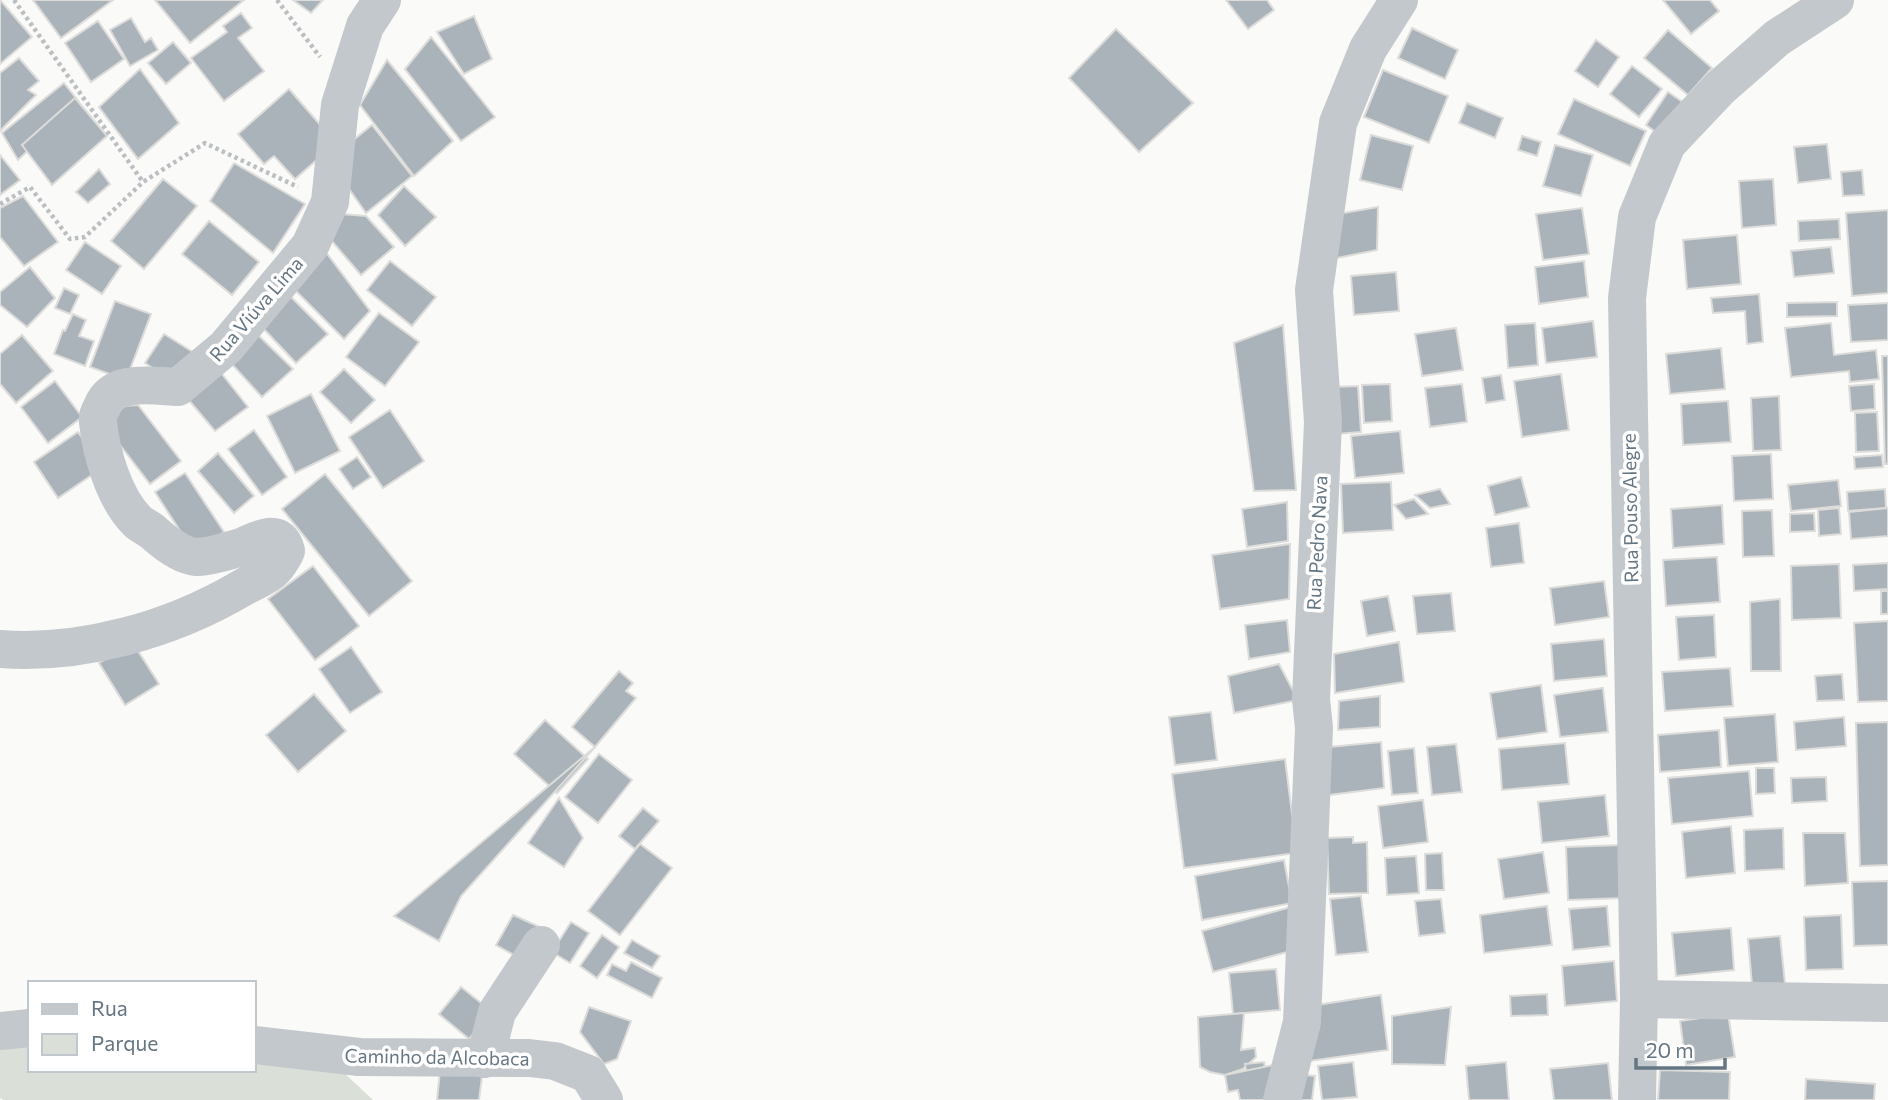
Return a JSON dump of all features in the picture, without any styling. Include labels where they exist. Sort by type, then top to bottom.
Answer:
[{"type":"street","name":"Rua Viúva Lima","points":[[0,649],[25,651],[78,646],[133,634],[180,618],[228,596],[274,569],[286,551],[285,544],[279,539],[260,537],[240,547],[194,557],[163,542],[137,521],[120,495],[107,466],[97,418],[106,397],[120,388],[144,385],[178,387],[214,360],[310,246],[330,202],[340,105],[365,26],[382,0]]},
{"type":"street","name":"Rua Pedro Nava","points":[[1282,1100],[1302,1022],[1314,728],[1311,699],[1323,422],[1314,290],[1338,122],[1368,50],[1399,0]]},
{"type":"street","name":"Rua Pouso Alegre","points":[[1637,1100],[1639,999],[1627,298],[1637,217],[1667,144],[1720,88],[1777,38],[1835,0]]},
{"type":"street","points":[[485,1059],[497,1012],[541,944]]},
{"type":"street","points":[[1639,999],[1888,1003]]},
{"type":"street","points":[[0,1031],[28,1028]]},
{"type":"street","name":"Caminho da Alcobaca","points":[[256,1045],[359,1057],[529,1058],[555,1061],[588,1074],[604,1100]]},
{"type":"path","points":[[14,0],[143,182]]},
{"type":"path","points":[[277,0],[345,91]]},
{"type":"path","points":[[0,204],[30,187],[69,239],[85,237],[143,182],[205,143],[330,202]]},
{"type":"green space","points":[[0,1039],[28,1039],[28,1072],[256,1072],[256,1057],[341,1070],[373,1100],[1,1098]]},
{"type":"building","points":[[0,0],[32,37],[0,64]]},
{"type":"building","points":[[33,0],[113,0],[61,38]]},
{"type":"building","points":[[155,0],[244,0],[190,43]]},
{"type":"building","points":[[293,0],[323,0],[311,13]]},
{"type":"building","points":[[1226,0],[1267,0],[1274,10],[1248,29]]},
{"type":"building","points":[[1663,0],[1710,0],[1719,11],[1691,34]]},
{"type":"building","points":[[241,13],[252,28],[238,38],[264,71],[224,101],[191,58],[227,32],[223,26]]},
{"type":"building","points":[[474,16],[492,59],[464,74],[437,32]]},
{"type":"building","points":[[131,18],[145,42],[151,38],[158,50],[130,66],[110,30]]},
{"type":"building","points":[[98,21],[124,59],[91,82],[65,43]]},
{"type":"building","points":[[1412,28],[1458,50],[1445,79],[1398,58]]},
{"type":"building","points":[[1116,29],[1193,103],[1139,152],[1069,78]]},
{"type":"building","points":[[1668,30],[1712,68],[1688,95],[1644,58]]},
{"type":"building","points":[[431,37],[495,117],[461,141],[405,69]]},
{"type":"building","points":[[1596,40],[1619,57],[1598,87],[1575,71]]},
{"type":"building","points":[[173,42],[191,63],[166,84],[148,63]]},
{"type":"building","points":[[19,58],[39,81],[28,90],[36,95],[0,131],[0,73]]},
{"type":"building","points":[[387,60],[453,141],[414,176],[360,105]]},
{"type":"building","points":[[1632,66],[1662,89],[1639,117],[1610,94]]},
{"type":"building","points":[[140,69],[179,123],[138,159],[99,107]]},
{"type":"building","points":[[1383,70],[1448,96],[1429,143],[1364,117]]},
{"type":"building","points":[[64,83],[79,102],[18,160],[2,133]]},
{"type":"building","points":[[289,89],[336,143],[295,179],[274,156],[264,164],[238,134]]},
{"type":"building","points":[[1668,92],[1687,105],[1664,138],[1646,125]]},
{"type":"building","points":[[75,98],[107,136],[52,185],[22,145]]},
{"type":"building","points":[[1574,99],[1646,131],[1630,166],[1558,134]]},
{"type":"building","points":[[1467,103],[1503,118],[1495,138],[1459,123]]},
{"type":"building","points":[[372,125],[412,176],[366,213],[335,169],[346,146]]},
{"type":"building","points":[[1371,135],[1413,146],[1402,190],[1360,180]]},
{"type":"building","points":[[1522,136],[1541,142],[1537,156],[1518,150]]},
{"type":"building","points":[[1827,144],[1831,179],[1798,183],[1794,147]]},
{"type":"building","points":[[1555,145],[1593,155],[1581,196],[1543,186]]},
{"type":"building","points":[[0,155],[20,180],[0,195]]},
{"type":"building","points":[[234,163],[305,204],[273,253],[210,201]]},
{"type":"building","points":[[99,169],[110,184],[88,203],[76,192]]},
{"type":"building","points":[[1862,170],[1864,195],[1843,196],[1841,172]]},
{"type":"building","points":[[163,179],[197,206],[144,269],[111,241]]},
{"type":"building","points":[[1773,179],[1776,225],[1742,228],[1739,181]]},
{"type":"building","points":[[404,186],[436,217],[405,246],[378,215]]},
{"type":"building","points":[[23,196],[58,242],[24,266],[0,237],[0,208]]},
{"type":"building","points":[[1378,207],[1377,250],[1332,259],[1332,215]]},
{"type":"building","points":[[1582,208],[1589,254],[1543,260],[1536,214]]},
{"type":"building","points":[[1888,210],[1888,293],[1852,296],[1846,213]]},
{"type":"building","points":[[341,214],[366,216],[394,247],[361,275],[331,240]]},
{"type":"building","points":[[1839,219],[1840,239],[1799,241],[1798,221]]},
{"type":"building","points":[[209,221],[259,262],[232,295],[182,254]]},
{"type":"building","points":[[1737,235],[1741,284],[1687,289],[1683,240]]},
{"type":"building","points":[[85,242],[121,266],[102,294],[66,270]]},
{"type":"building","points":[[322,247],[370,311],[344,339],[293,288]]},
{"type":"building","points":[[1831,247],[1834,273],[1794,277],[1791,251]]},
{"type":"building","points":[[390,261],[436,297],[412,326],[367,290]]},
{"type":"building","points":[[1584,261],[1588,297],[1539,304],[1535,267]]},
{"type":"building","points":[[30,267],[55,298],[27,327],[0,305],[0,292]]},
{"type":"building","points":[[1396,272],[1399,311],[1354,315],[1351,276]]},
{"type":"building","points":[[64,288],[79,295],[70,314],[55,308]]},
{"type":"building","points":[[1759,294],[1763,342],[1747,344],[1745,311],[1713,313],[1711,298]]},
{"type":"building","points":[[291,297],[328,334],[296,363],[261,326]]},
{"type":"building","points":[[115,301],[151,314],[126,380],[90,367]]},
{"type":"building","points":[[1837,302],[1837,316],[1787,317],[1787,303]]},
{"type":"building","points":[[1888,303],[1888,340],[1851,342],[1848,305]]},
{"type":"building","points":[[379,313],[419,342],[385,386],[346,357]]},
{"type":"building","points":[[73,314],[86,320],[79,336],[94,341],[85,366],[54,354],[63,330],[65,331]]},
{"type":"building","points":[[1593,321],[1597,357],[1546,363],[1542,328]]},
{"type":"building","points":[[1535,323],[1538,365],[1508,368],[1505,325]]},
{"type":"building","points":[[1831,323],[1834,355],[1876,350],[1879,379],[1850,382],[1849,371],[1791,377],[1785,328]]},
{"type":"building","points":[[1283,325],[1296,490],[1254,491],[1234,343]]},
{"type":"building","points":[[1456,328],[1463,370],[1422,376],[1415,334]]},
{"type":"building","points":[[255,332],[293,369],[262,397],[230,362]]},
{"type":"building","points":[[164,334],[196,354],[178,384],[145,363]]},
{"type":"building","points":[[22,335],[53,371],[16,403],[0,384],[0,354]]},
{"type":"building","points":[[1721,348],[1725,389],[1670,394],[1666,354]]},
{"type":"building","points":[[1882,356],[1888,356],[1888,464],[1885,464]]},
{"type":"building","points":[[218,369],[248,407],[215,431],[187,398]]},
{"type":"building","points":[[344,369],[375,400],[351,423],[320,392]]},
{"type":"building","points":[[1561,374],[1569,430],[1522,437],[1514,381]]},
{"type":"building","points":[[1501,375],[1505,400],[1486,403],[1482,378]]},
{"type":"building","points":[[55,381],[82,417],[48,443],[21,407]]},
{"type":"building","points":[[1390,384],[1392,421],[1364,423],[1362,385]]},
{"type":"building","points":[[1462,384],[1467,422],[1430,427],[1425,388]]},
{"type":"building","points":[[1874,384],[1875,409],[1851,411],[1849,386]]},
{"type":"building","points":[[1358,386],[1361,432],[1336,434],[1333,387]]},
{"type":"building","points":[[311,394],[340,451],[295,473],[267,416]]},
{"type":"building","points":[[1779,396],[1781,450],[1753,451],[1751,398]]},
{"type":"building","points":[[1728,401],[1731,442],[1683,445],[1681,404]]},
{"type":"building","points":[[138,405],[181,461],[150,484],[107,428],[123,406]]},
{"type":"building","points":[[390,410],[424,461],[383,488],[349,437]]},
{"type":"building","points":[[1877,412],[1879,451],[1856,452],[1855,413]]},
{"type":"building","points":[[254,430],[287,477],[262,495],[228,449]]},
{"type":"building","points":[[1400,431],[1404,473],[1355,478],[1351,436]]},
{"type":"building","points":[[78,432],[102,468],[58,498],[34,462]]},
{"type":"building","points":[[218,453],[254,496],[234,513],[198,471]]},
{"type":"building","points":[[1771,454],[1773,499],[1734,501],[1732,456]]},
{"type":"building","points":[[1882,455],[1883,467],[1855,469],[1854,457]]},
{"type":"building","points":[[357,457],[371,477],[353,489],[339,469]]},
{"type":"building","points":[[185,473],[224,532],[193,551],[155,492]]},
{"type":"building","points":[[325,474],[412,581],[369,616],[282,509]]},
{"type":"building","points":[[1521,477],[1529,507],[1495,515],[1488,486]]},
{"type":"building","points":[[1838,480],[1841,506],[1791,511],[1788,485]]},
{"type":"building","points":[[1391,482],[1393,530],[1343,533],[1341,484]]},
{"type":"building","points":[[1440,489],[1450,504],[1430,508],[1415,495]]},
{"type":"building","points":[[1885,489],[1886,508],[1848,511],[1847,492]]},
{"type":"building","points":[[1414,499],[1428,514],[1406,519],[1394,505]]},
{"type":"building","points":[[1287,502],[1288,541],[1247,547],[1242,509]]},
{"type":"building","points":[[1722,505],[1724,544],[1673,548],[1671,509]]},
{"type":"building","points":[[1839,508],[1841,534],[1819,536],[1818,510]]},
{"type":"building","points":[[1888,508],[1888,536],[1851,539],[1849,512]]},
{"type":"building","points":[[1772,510],[1774,556],[1743,557],[1742,511]]},
{"type":"building","points":[[1814,513],[1815,531],[1790,532],[1790,514]]},
{"type":"building","points":[[1519,523],[1524,563],[1491,567],[1486,528]]},
{"type":"building","points":[[1290,544],[1289,599],[1220,609],[1212,555]]},
{"type":"building","points":[[1717,557],[1720,602],[1666,606],[1663,560]]},
{"type":"building","points":[[1888,563],[1888,589],[1854,591],[1853,565]]},
{"type":"building","points":[[1839,564],[1841,618],[1792,620],[1791,566]]},
{"type":"building","points":[[313,566],[359,626],[315,660],[268,599]]},
{"type":"building","points":[[1604,581],[1609,617],[1555,625],[1550,588]]},
{"type":"building","points":[[1881,591],[1888,591],[1888,614],[1881,614]]},
{"type":"building","points":[[1451,593],[1455,631],[1417,634],[1413,596]]},
{"type":"building","points":[[1388,596],[1395,631],[1367,636],[1361,601]]},
{"type":"building","points":[[1780,599],[1781,671],[1751,671],[1750,602]]},
{"type":"building","points":[[1714,615],[1716,657],[1679,660],[1676,617]]},
{"type":"building","points":[[1287,620],[1290,652],[1249,659],[1245,625]]},
{"type":"building","points":[[1888,621],[1888,701],[1858,702],[1854,623]]},
{"type":"building","points":[[1604,639],[1607,676],[1554,681],[1551,644]]},
{"type":"building","points":[[1399,642],[1404,682],[1335,693],[1334,654]]},
{"type":"building","points":[[133,643],[159,684],[125,705],[99,663]]},
{"type":"building","points":[[351,647],[382,692],[350,713],[319,669]]},
{"type":"building","points":[[1279,664],[1298,700],[1234,713],[1228,676]]},
{"type":"building","points":[[1730,668],[1733,706],[1665,711],[1662,672]]},
{"type":"building","points":[[619,671],[633,683],[626,691],[636,698],[595,747],[572,727]]},
{"type":"building","points":[[1842,674],[1844,700],[1817,701],[1815,676]]},
{"type":"building","points":[[1541,685],[1547,732],[1497,739],[1490,693]]},
{"type":"building","points":[[1603,688],[1608,732],[1560,737],[1554,695]]},
{"type":"building","points":[[314,694],[346,731],[298,772],[266,735]]},
{"type":"building","points":[[1380,696],[1380,727],[1338,730],[1339,701]]},
{"type":"building","points":[[1211,712],[1217,760],[1175,765],[1169,717]]},
{"type":"building","points":[[1775,714],[1778,762],[1728,766],[1724,718]]},
{"type":"building","points":[[1844,717],[1846,746],[1796,750],[1794,722]]},
{"type":"building","points":[[545,720],[588,759],[557,793],[514,754]]},
{"type":"building","points":[[1888,722],[1888,865],[1860,866],[1856,723]]},
{"type":"building","points":[[1719,730],[1721,767],[1660,772],[1658,735]]},
{"type":"building","points":[[1381,742],[1384,788],[1329,795],[1329,747]]},
{"type":"building","points":[[1565,743],[1569,784],[1502,790],[1499,749]]},
{"type":"building","points":[[1456,744],[1462,792],[1432,795],[1427,747]]},
{"type":"building","points":[[595,747],[461,896],[439,941],[394,916]]},
{"type":"building","points":[[1414,748],[1418,793],[1392,795],[1388,751]]},
{"type":"building","points":[[599,754],[632,780],[598,823],[565,797]]},
{"type":"building","points":[[1285,759],[1297,853],[1184,868],[1172,774]]},
{"type":"building","points":[[1756,768],[1774,768],[1775,793],[1756,794]]},
{"type":"building","points":[[1749,771],[1753,816],[1672,824],[1668,778]]},
{"type":"building","points":[[1826,777],[1827,801],[1792,803],[1791,778]]},
{"type":"building","points":[[1605,795],[1609,836],[1542,843],[1538,802]]},
{"type":"building","points":[[559,798],[583,838],[564,867],[528,843]]},
{"type":"building","points":[[1423,800],[1428,842],[1383,848],[1378,806]]},
{"type":"building","points":[[643,808],[659,821],[635,849],[619,836]]},
{"type":"building","points":[[1731,826],[1735,873],[1686,878],[1682,832]]},
{"type":"building","points":[[1783,828],[1784,869],[1745,871],[1744,830]]},
{"type":"building","points":[[1803,833],[1845,833],[1848,883],[1805,886]]},
{"type":"building","points":[[1353,837],[1353,843],[1367,842],[1368,893],[1329,894],[1327,838]]},
{"type":"building","points":[[640,844],[672,868],[620,935],[588,911]]},
{"type":"building","points":[[1621,845],[1623,898],[1568,900],[1566,847]]},
{"type":"building","points":[[1543,852],[1549,893],[1504,899],[1498,859]]},
{"type":"building","points":[[1442,853],[1444,890],[1426,890],[1425,854]]},
{"type":"building","points":[[1416,856],[1419,893],[1387,895],[1385,858]]},
{"type":"building","points":[[1284,860],[1292,903],[1202,920],[1195,876]]},
{"type":"building","points":[[1888,881],[1888,945],[1854,946],[1852,882]]},
{"type":"building","points":[[1361,896],[1368,952],[1336,955],[1330,899]]},
{"type":"building","points":[[1441,899],[1445,933],[1419,936],[1415,901]]},
{"type":"building","points":[[1547,906],[1552,945],[1484,953],[1480,915]]},
{"type":"building","points":[[1607,906],[1610,946],[1573,950],[1569,909]]},
{"type":"building","points":[[1291,907],[1291,951],[1213,972],[1202,931]]},
{"type":"building","points":[[513,915],[542,928],[523,960],[496,945]]},
{"type":"building","points":[[1841,915],[1843,969],[1806,970],[1804,917]]},
{"type":"building","points":[[571,922],[589,933],[570,963],[552,952]]},
{"type":"building","points":[[1731,928],[1734,970],[1676,976],[1672,933]]},
{"type":"building","points":[[602,935],[619,947],[597,978],[580,966]]},
{"type":"building","points":[[1780,936],[1786,993],[1753,996],[1748,939]]},
{"type":"building","points":[[632,940],[660,956],[652,968],[624,953]]},
{"type":"building","points":[[1614,961],[1617,1001],[1565,1006],[1562,966]]},
{"type":"building","points":[[631,962],[662,978],[652,998],[607,975],[612,964],[626,971]]},
{"type":"building","points":[[1276,969],[1280,1010],[1233,1014],[1229,973]]},
{"type":"building","points":[[461,987],[491,1011],[469,1039],[439,1014]]},
{"type":"building","points":[[1547,994],[1548,1015],[1511,1016],[1510,996]]},
{"type":"building","points":[[1381,995],[1388,1050],[1302,1062],[1317,1005]]},
{"type":"building","points":[[589,1007],[631,1021],[617,1059],[604,1064],[580,1032]]},
{"type":"building","points":[[1451,1007],[1445,1065],[1392,1064],[1392,1016]]},
{"type":"building","points":[[1244,1013],[1241,1050],[1255,1048],[1256,1057],[1243,1069],[1225,1075],[1200,1067],[1198,1017]]},
{"type":"building","points":[[1728,1014],[1735,1057],[1686,1065],[1680,1021]]},
{"type":"building","points":[[1264,1062],[1267,1080],[1248,1083],[1245,1064]]},
{"type":"building","points":[[1353,1062],[1357,1097],[1322,1100],[1318,1066]]},
{"type":"building","points":[[1506,1062],[1509,1100],[1469,1100],[1466,1066]]},
{"type":"building","points":[[1608,1063],[1612,1100],[1554,1100],[1550,1069]]},
{"type":"building","points":[[1273,1065],[1266,1100],[1240,1100],[1238,1090],[1228,1092],[1225,1075]]},
{"type":"building","points":[[1660,1070],[1730,1072],[1729,1100],[1658,1100]]},
{"type":"building","points":[[440,1071],[482,1076],[479,1100],[437,1100]]},
{"type":"building","points":[[1295,1074],[1315,1076],[1312,1100],[1292,1100]]},
{"type":"building","points":[[1806,1079],[1875,1084],[1874,1100],[1805,1100]]}]
